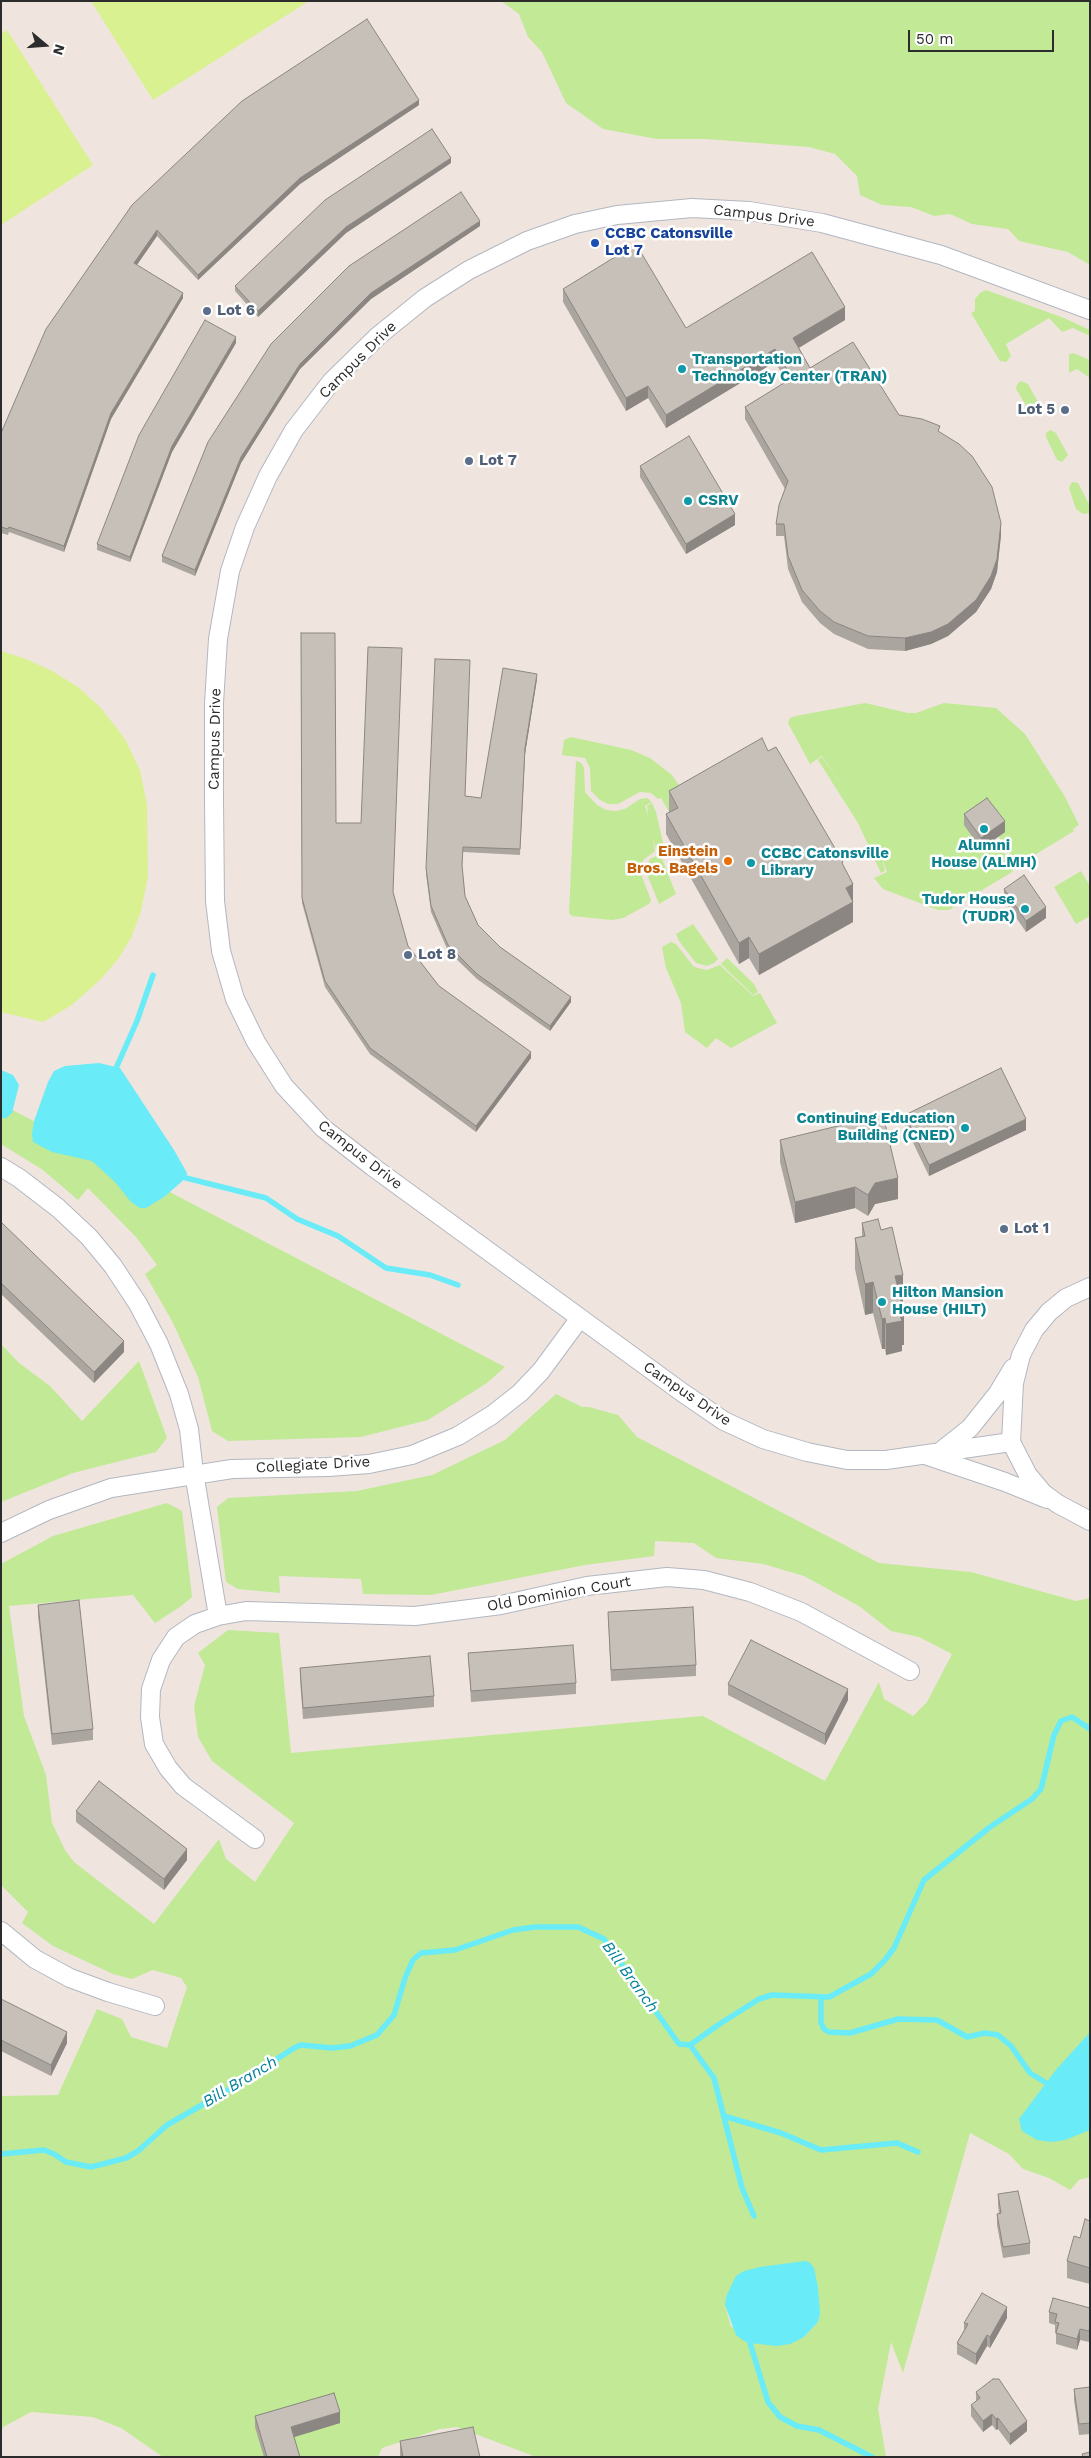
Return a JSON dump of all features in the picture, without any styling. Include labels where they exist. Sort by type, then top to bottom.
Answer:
[{"type":"street","name":"Campus Drive","points":[[1011,1442],[886,1460],[847,1460],[806,1452],[763,1439],[724,1421],[381,1173],[323,1128],[284,1086],[256,1042],[235,999],[221,951],[215,901],[214,712],[218,639],[230,571],[245,527],[268,476],[294,430],[331,382],[378,336],[425,298],[469,270],[510,248],[575,224],[603,218],[692,208],[749,211],[801,218],[941,255],[1090,310]]},
{"type":"street","points":[[1,1167],[19,1178],[58,1208],[89,1237],[113,1266],[138,1304],[159,1344],[179,1394],[189,1429],[194,1473],[218,1616]]},
{"type":"street","points":[[932,1454],[956,1441],[975,1422],[998,1393],[1034,1330],[1049,1312],[1066,1298],[1090,1287]]},
{"type":"street","name":"Collegiate Drive","points":[[1,1532],[49,1510],[111,1488],[194,1473],[232,1469],[328,1467],[369,1464],[412,1455],[458,1436],[492,1415],[520,1393],[541,1371],[580,1318]]},
{"type":"street","points":[[1021,1355],[1014,1383],[1011,1442],[1028,1475],[1043,1493],[1058,1504]]},
{"type":"street","points":[[932,1454],[1058,1504],[1090,1521]]},
{"type":"street","name":"Old Dominion Court","points":[[255,1839],[183,1786],[168,1768],[154,1744],[150,1717],[151,1690],[161,1660],[176,1637],[195,1624],[218,1616],[246,1611],[366,1616],[424,1615],[501,1605],[587,1586],[667,1577],[704,1580],[750,1592],[802,1612],[910,1670]]},
{"type":"street","points":[[1,1931],[36,1958],[70,1978],[155,2006]]},
{"type":"green space","points":[[91,1],[309,1],[153,100]]},
{"type":"green space","points":[[501,1],[1090,1],[1090,265],[1068,252],[1019,241],[1008,229],[972,224],[950,214],[934,216],[911,207],[882,205],[860,195],[857,176],[835,154],[809,147],[706,139],[657,139],[603,129],[566,103],[542,52],[528,37],[519,14]]},
{"type":"green space","points":[[7,30],[93,165],[1,225],[1,34]]},
{"type":"green space","points":[[986,290],[1064,318],[1090,330],[1090,336],[1073,328],[1062,332],[1049,318],[1006,344],[1011,356],[1006,362],[1000,361],[971,313],[975,311],[975,299]]},
{"type":"green space","points":[[1073,353],[1090,360],[1090,378],[1077,369],[1069,373],[1069,354]]},
{"type":"green space","points":[[1021,381],[1028,384],[1039,404],[1037,411],[1029,410],[1016,389],[1017,384]]},
{"type":"green space","points":[[1050,430],[1056,433],[1068,455],[1062,462],[1057,460],[1046,437],[1046,433]]},
{"type":"green space","points":[[1072,482],[1078,483],[1090,506],[1089,513],[1083,514],[1076,509],[1069,488]]},
{"type":"green space","points":[[1,651],[26,659],[52,671],[78,687],[101,708],[125,739],[140,770],[147,805],[148,876],[141,911],[132,936],[119,958],[101,979],[72,1005],[43,1022],[1,1012]]},
{"type":"green space","points":[[865,703],[908,713],[916,713],[944,703],[996,708],[1025,734],[1064,795],[1079,825],[1073,829],[1074,831],[1028,859],[1027,856],[1016,863],[999,837],[999,824],[1004,819],[998,811],[992,816],[981,849],[991,842],[994,847],[998,845],[1015,867],[1012,872],[949,910],[938,910],[883,889],[874,878],[887,872],[882,859],[885,871],[881,873],[858,823],[818,760],[822,757],[844,788],[822,756],[810,764],[788,723],[790,718],[796,716]]},
{"type":"green space","points":[[571,737],[631,750],[650,758],[672,775],[689,800],[669,812],[661,798],[658,799],[651,793],[640,792],[618,804],[608,804],[600,800],[591,791],[590,768],[585,758],[562,755],[564,740]]},
{"type":"green space","points":[[576,761],[580,762],[584,767],[585,792],[597,805],[606,810],[616,811],[625,809],[640,799],[647,798],[652,802],[645,806],[648,816],[647,806],[652,803],[656,812],[664,847],[656,849],[653,839],[655,851],[643,860],[640,872],[651,900],[649,904],[623,918],[612,920],[572,916],[569,913]]},
{"type":"green space","points":[[660,854],[676,894],[659,904],[645,869],[650,859]]},
{"type":"green space","points":[[1081,871],[1090,886],[1090,916],[1076,924],[1054,887]]},
{"type":"green space","points":[[693,924],[718,959],[714,963],[707,966],[696,963],[679,941],[676,934]]},
{"type":"green space","points":[[671,942],[676,944],[694,967],[707,970],[720,965],[753,996],[760,993],[777,1023],[731,1048],[716,1038],[707,1048],[685,1032],[681,1003],[666,968],[662,947]]},
{"type":"green space","points":[[727,958],[754,984],[758,992],[753,995],[721,964]]},
{"type":"green space","points":[[1,1104],[505,1367],[487,1383],[428,1420],[361,1437],[228,1441],[212,1431],[198,1377],[172,1321],[145,1274],[157,1265],[136,1237],[88,1188],[78,1200],[43,1170],[1,1144]]},
{"type":"green space","points":[[1,1344],[19,1363],[50,1386],[82,1421],[139,1361],[167,1438],[156,1452],[73,1473],[1,1502]]},
{"type":"green space","points":[[556,1394],[582,1407],[589,1407],[618,1415],[637,1437],[879,1563],[971,1572],[1076,1601],[1090,1598],[1090,2177],[1079,2180],[1070,2190],[1049,2178],[1023,2169],[1009,2154],[970,2133],[903,2373],[891,2342],[878,2409],[886,2457],[536,2457],[457,2427],[440,2429],[382,2448],[378,2457],[163,2457],[121,2428],[93,2417],[31,2412],[3,2427],[1,2434],[1,2096],[58,2095],[97,2009],[122,2019],[131,2037],[167,2048],[187,1987],[181,1978],[153,1970],[132,1979],[113,1974],[53,1946],[22,1923],[28,1912],[1,1885],[1,1564],[53,1536],[167,1503],[182,1511],[192,1597],[155,1623],[133,1595],[9,1606],[24,1716],[46,1775],[52,1823],[65,1850],[74,1862],[154,1924],[219,1839],[226,1859],[255,1882],[294,1823],[212,1761],[198,1737],[194,1706],[205,1665],[198,1653],[228,1630],[279,1633],[291,1753],[703,1716],[825,1781],[879,1682],[884,1699],[913,1716],[927,1702],[952,1654],[919,1637],[891,1631],[859,1606],[804,1576],[763,1564],[716,1558],[694,1543],[655,1541],[654,1556],[585,1565],[431,1595],[363,1594],[361,1579],[279,1576],[280,1593],[238,1589],[226,1582],[217,1507],[228,1498],[357,1491],[432,1475],[505,1440]],"holes":[[[725,2305],[820,2314],[818,2322],[804,2337],[731,2327]]]},
{"type":"water","points":[[99,1063],[120,1068],[187,1173],[186,1178],[164,1197],[146,1208],[140,1208],[131,1202],[115,1182],[92,1161],[52,1152],[33,1142],[34,1121],[54,1071],[65,1066]]},
{"type":"water","points":[[1,1070],[13,1075],[19,1085],[12,1113],[6,1118],[1,1118]]},
{"type":"water","points":[[1090,2032],[1090,2130],[1065,2140],[1051,2142],[1037,2140],[1022,2131],[1019,2119],[1055,2071]]},
{"type":"water","points":[[809,2262],[814,2268],[818,2287],[820,2314],[818,2322],[804,2337],[790,2344],[777,2346],[750,2343],[736,2335],[725,2305],[726,2297],[736,2276],[744,2271],[760,2267]]},
{"type":"building","points":[[367,19],[419,100],[300,178],[198,275],[157,230],[134,263],[183,293],[111,413],[64,546],[9,527],[8,529],[1,527],[1,433],[46,329],[132,205],[242,101]]},
{"type":"building","points":[[432,129],[451,158],[346,227],[258,311],[235,286],[325,200]]},
{"type":"building","points":[[461,192],[480,221],[371,293],[300,364],[241,457],[195,570],[162,556],[208,442],[271,344],[349,266]]},
{"type":"building","points":[[636,244],[686,328],[812,252],[845,307],[793,338],[810,368],[853,342],[899,415],[922,419],[940,426],[938,431],[959,444],[972,456],[992,487],[1001,523],[997,559],[991,576],[976,600],[948,624],[931,632],[905,638],[868,636],[834,622],[820,611],[802,590],[788,556],[784,524],[776,524],[779,505],[788,481],[745,407],[792,378],[775,349],[666,415],[648,386],[626,398],[563,289]]},
{"type":"building","points":[[205,320],[236,337],[172,446],[130,557],[97,544],[139,435]]},
{"type":"building","name":"CSRV","points":[[689,436],[735,514],[686,544],[640,466]]},
{"type":"building","points":[[301,633],[335,633],[336,823],[361,823],[368,647],[402,648],[393,892],[408,946],[439,986],[531,1052],[476,1126],[370,1048],[325,981],[302,898]]},
{"type":"building","points":[[435,659],[470,660],[465,796],[481,798],[503,668],[537,674],[525,748],[520,849],[463,847],[462,865],[465,896],[478,925],[500,947],[571,997],[550,1026],[477,974],[448,945],[431,906],[426,868]]},
{"type":"building","name":"CCBC Catonsville Library","points":[[762,738],[768,751],[776,747],[843,862],[853,884],[846,888],[853,902],[759,954],[749,937],[739,943],[666,814],[678,808],[669,791]]},
{"type":"building","points":[[987,798],[1005,821],[981,838],[964,814]]},
{"type":"building","points":[[1024,875],[1046,907],[1026,921],[1004,889]]},
{"type":"building","name":"Continuing Education Building (CNED)","points":[[1001,1068],[1026,1119],[929,1165],[905,1115]]},
{"type":"building","points":[[883,1115],[898,1178],[875,1183],[868,1195],[855,1187],[795,1202],[780,1140]]},
{"type":"building","points":[[878,1219],[881,1230],[892,1227],[903,1275],[895,1276],[904,1314],[900,1315],[902,1321],[886,1324],[885,1318],[882,1319],[873,1282],[865,1284],[855,1238],[865,1236],[862,1223]]},
{"type":"building","points":[[1,1222],[124,1341],[94,1372],[1,1283]]},
{"type":"building","points":[[79,1600],[93,1729],[52,1734],[38,1605]]},
{"type":"building","points":[[693,1607],[696,1665],[611,1670],[608,1612]]},
{"type":"building","points":[[751,1640],[848,1689],[825,1734],[728,1684]]},
{"type":"building","points":[[573,1645],[576,1683],[471,1691],[468,1653]]},
{"type":"building","points":[[430,1656],[434,1696],[303,1708],[300,1668]]},
{"type":"building","points":[[99,1781],[187,1849],[164,1879],[76,1811]]},
{"type":"building","points":[[1,1999],[67,2032],[51,2065],[1,2040]]},
{"type":"building","points":[[1018,2191],[1030,2243],[1003,2247],[997,2214],[1001,2213],[998,2194]]},
{"type":"building","points":[[1085,2219],[1090,2221],[1090,2268],[1067,2261],[1074,2236],[1080,2238]]},
{"type":"building","points":[[982,2293],[1007,2307],[990,2337],[987,2335],[976,2354],[957,2343],[968,2324],[964,2323]]},
{"type":"building","points":[[1053,2298],[1090,2308],[1089,2331],[1080,2329],[1077,2339],[1056,2333],[1059,2323],[1055,2322],[1057,2314],[1049,2312]]},
{"type":"building","points":[[993,2379],[999,2379],[1027,2421],[1010,2434],[998,2418],[996,2419],[992,2414],[983,2421],[971,2405],[980,2398],[976,2392]]},
{"type":"building","points":[[1090,2387],[1090,2423],[1079,2424],[1074,2389]]},
{"type":"building","points":[[334,2393],[340,2412],[291,2427],[300,2457],[267,2457],[255,2416]]},
{"type":"building","points":[[473,2427],[480,2457],[403,2457],[400,2441]]},
{"type":"building","points":[[1090,2452],[1090,2457],[1083,2457],[1082,2454]]},
{"type":"waterway","points":[[117,1066],[137,1021],[153,975]]},
{"type":"waterway","points":[[186,1178],[266,1198],[297,1219],[338,1236],[386,1268],[430,1275],[458,1285]]},
{"type":"waterway","name":"Bill Branch","points":[[1,2154],[44,2150],[66,2162],[91,2167],[126,2158],[138,2151],[167,2125],[230,2089],[294,2048],[301,2045],[332,2048],[350,2046],[377,2035],[394,2015],[405,1978],[413,1960],[421,1953],[455,1950],[513,1930],[535,1927],[578,1927],[604,1939],[679,2044],[690,2045],[759,1999],[772,1995],[829,1997],[871,1974],[885,1960],[894,1948],[924,1880],[990,1827],[1032,1799],[1041,1789],[1054,1735],[1061,1721],[1072,1717],[1090,1729]]},
{"type":"waterway","points":[[821,1997],[821,2023],[824,2029],[829,2032],[850,2033],[898,2019],[937,2020],[967,2037],[985,2033],[998,2035],[1011,2046],[1030,2073],[1048,2084]]},
{"type":"waterway","points":[[690,2045],[714,2078],[742,2188],[754,2216]]},
{"type":"waterway","points":[[724,2116],[781,2133],[821,2150],[897,2143],[918,2152]]},
{"type":"waterway","points":[[750,2343],[768,2402],[780,2417],[797,2426],[819,2430],[872,2457]]},
{"type":"place","name":"CCBC Catonsville Lot 7","points":[[595,243]]},
{"type":"place","name":"Lot 6","points":[[207,311]]},
{"type":"place","name":"Transportation Technology Center (TRAN)","points":[[682,369]]},
{"type":"place","name":"Lot 5","points":[[1065,410]]},
{"type":"place","name":"Lot 7","points":[[469,461]]},
{"type":"place","name":"CSRV","points":[[688,501]]},
{"type":"place","name":"Alumni House (ALMH)","points":[[984,829]]},
{"type":"place","name":"Einstein Bros. Bagels","points":[[728,861]]},
{"type":"place","name":"CCBC Catonsville Library","points":[[751,863]]},
{"type":"place","name":"Tudor House (TUDR)","points":[[1025,909]]},
{"type":"place","name":"Lot 8","points":[[408,955]]},
{"type":"place","name":"Continuing Education Building (CNED)","points":[[965,1128]]},
{"type":"place","name":"Lot 1","points":[[1004,1229]]},
{"type":"place","name":"Hilton Mansion House (HILT)","points":[[882,1302]]}]
